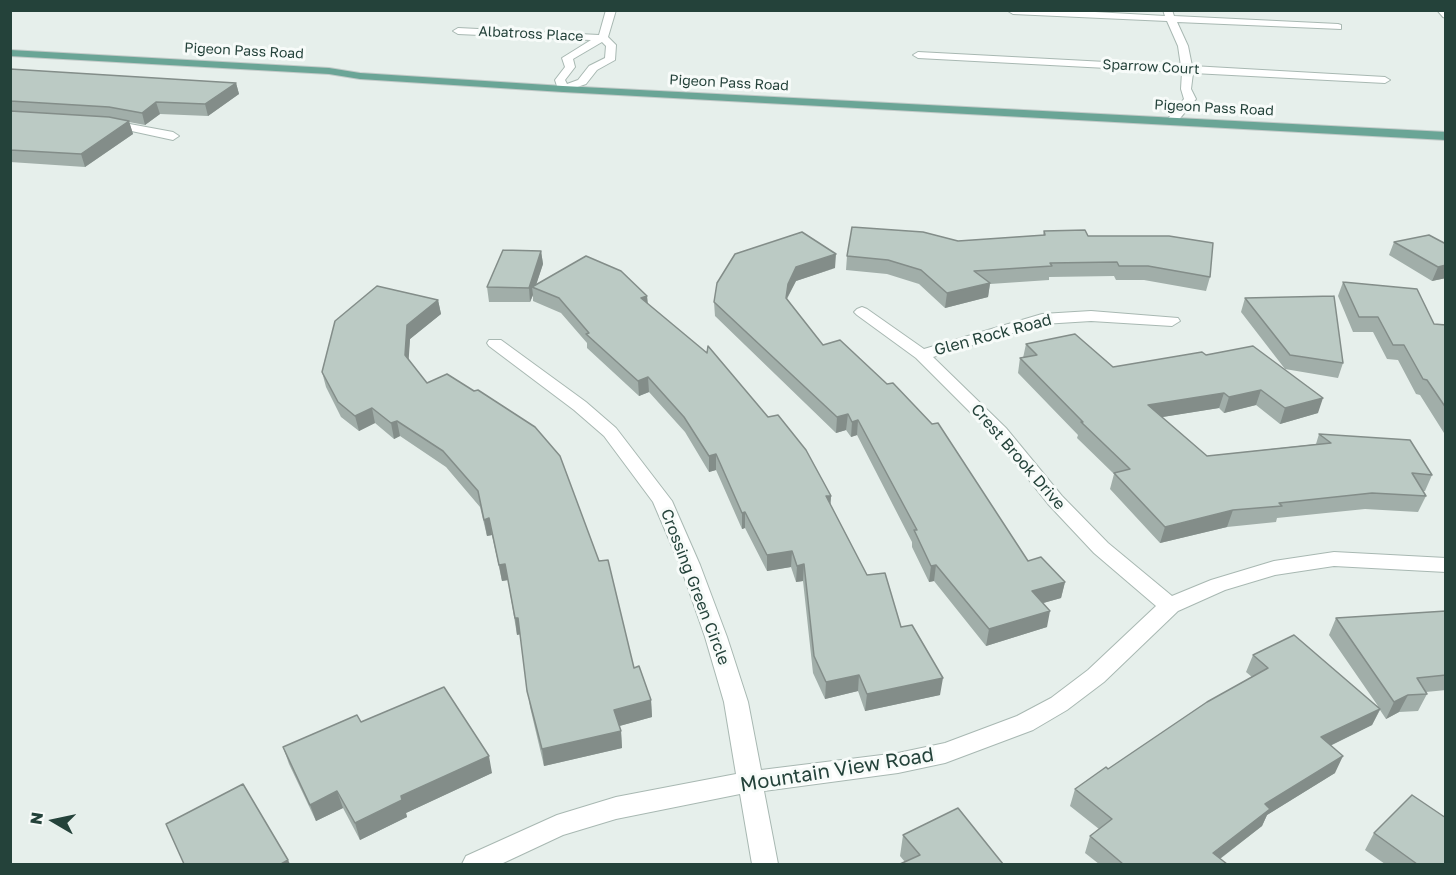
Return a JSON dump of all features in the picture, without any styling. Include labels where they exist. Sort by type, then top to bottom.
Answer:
[{"type":"main road","name":"Pigeon Pass Road","points":[[10,53],[320,70],[360,76],[563,89],[1446,136]]},
{"type":"street","points":[[603,38],[611,10]]},
{"type":"street","points":[[1441,10],[1446,15]]},
{"type":"street","points":[[1013,11],[1169,14],[1338,27]]},
{"type":"street","points":[[1169,14],[1183,46],[1188,82],[1186,89],[1190,99],[1172,121]]},
{"type":"street","name":"Albatross Place","points":[[458,31],[603,38]]},
{"type":"street","points":[[603,38],[611,45],[610,60],[593,68],[582,82],[563,89],[560,80],[570,67],[567,58],[603,38]]},
{"type":"street","name":"Sparrow Court","points":[[918,55],[1385,80]]},
{"type":"street","points":[[90,122],[113,124],[173,136]]},
{"type":"street","name":"Crest Brook Drive","points":[[862,312],[922,355],[1000,432],[1055,500],[1101,548],[1170,606]]},
{"type":"street","name":"Glen Rock Road","points":[[922,355],[1042,318],[1091,316],[1172,321]]},
{"type":"street","name":"Crossing Green Circle","points":[[495,343],[580,406],[610,432],[662,501],[690,565],[736,702],[765,864]]},
{"type":"street","name":"Mountain View Road","points":[[476,864],[557,826],[616,808],[679,794],[751,782],[921,758],[945,753],[1025,723],[1059,704],[1096,676],[1170,606],[1218,585],[1274,568],[1334,559],[1446,565]]},
{"type":"building","points":[[10,69],[236,83],[205,104],[156,102],[142,113],[109,107],[10,101]]},
{"type":"building","points":[[10,111],[109,117],[129,121],[81,154],[10,150]]},
{"type":"building","points":[[852,227],[923,232],[958,241],[1045,235],[1044,231],[1085,230],[1088,236],[1169,236],[1213,243],[1210,277],[1148,266],[1119,266],[1117,262],[1050,263],[1052,266],[974,271],[990,283],[947,293],[921,270],[888,260],[847,256]]},
{"type":"building","points":[[802,232],[836,254],[796,267],[788,284],[786,298],[823,345],[840,340],[887,384],[893,383],[932,424],[938,423],[1028,561],[1041,557],[1065,582],[1032,591],[1050,611],[989,629],[936,565],[931,566],[914,530],[917,530],[858,420],[852,422],[848,414],[837,417],[714,302],[717,283],[735,254]]},
{"type":"building","points":[[1429,235],[1446,244],[1446,265],[1438,267],[1394,242]]},
{"type":"building","points":[[503,250],[541,251],[529,288],[487,287]]},
{"type":"building","points":[[586,256],[621,271],[647,296],[641,298],[707,353],[708,346],[768,417],[778,415],[806,450],[831,496],[826,496],[867,575],[885,573],[901,627],[912,625],[943,678],[867,694],[859,675],[826,682],[814,656],[804,564],[797,566],[792,551],[767,555],[745,512],[742,513],[716,454],[709,456],[684,417],[648,377],[638,381],[586,334],[589,333],[559,298],[532,287]]},
{"type":"building","points":[[1343,282],[1417,289],[1434,324],[1446,325],[1446,408],[1427,380],[1423,379],[1404,345],[1393,345],[1378,317],[1359,317]]},
{"type":"building","points":[[377,286],[438,300],[407,325],[405,355],[427,383],[447,374],[474,391],[478,390],[535,427],[560,456],[599,561],[608,560],[634,668],[639,666],[651,700],[614,710],[621,731],[542,749],[527,691],[518,618],[515,618],[505,564],[499,565],[489,518],[484,520],[478,491],[443,451],[397,421],[391,423],[372,408],[355,416],[338,402],[322,372],[335,321]]},
{"type":"building","points":[[1334,296],[1343,363],[1290,355],[1245,298]]},
{"type":"building","points":[[1075,334],[1113,367],[1202,352],[1206,355],[1253,346],[1323,398],[1285,408],[1261,390],[1229,397],[1224,393],[1148,405],[1207,456],[1331,443],[1319,434],[1410,440],[1432,475],[1412,473],[1426,496],[1372,493],[1279,503],[1282,506],[1233,510],[1165,527],[1114,473],[1130,469],[1020,358],[1037,355],[1026,344]]},
{"type":"building","points":[[1446,611],[1446,675],[1417,678],[1427,694],[1408,695],[1394,702],[1336,618]]},
{"type":"building","points":[[1294,635],[1380,709],[1321,737],[1343,756],[1265,804],[1270,809],[1213,853],[1227,864],[1123,864],[1090,836],[1112,819],[1075,789],[1207,702],[1268,668],[1253,655]]},
{"type":"building","points":[[444,687],[489,756],[401,796],[402,800],[355,823],[337,791],[310,805],[283,747],[357,715],[361,722]]},
{"type":"building","points":[[243,784],[288,860],[281,864],[184,864],[166,824]]},
{"type":"building","points":[[1412,795],[1446,818],[1446,864],[1417,864],[1374,833]]},
{"type":"building","points":[[958,808],[1003,864],[900,864],[920,855],[903,835]]}]
